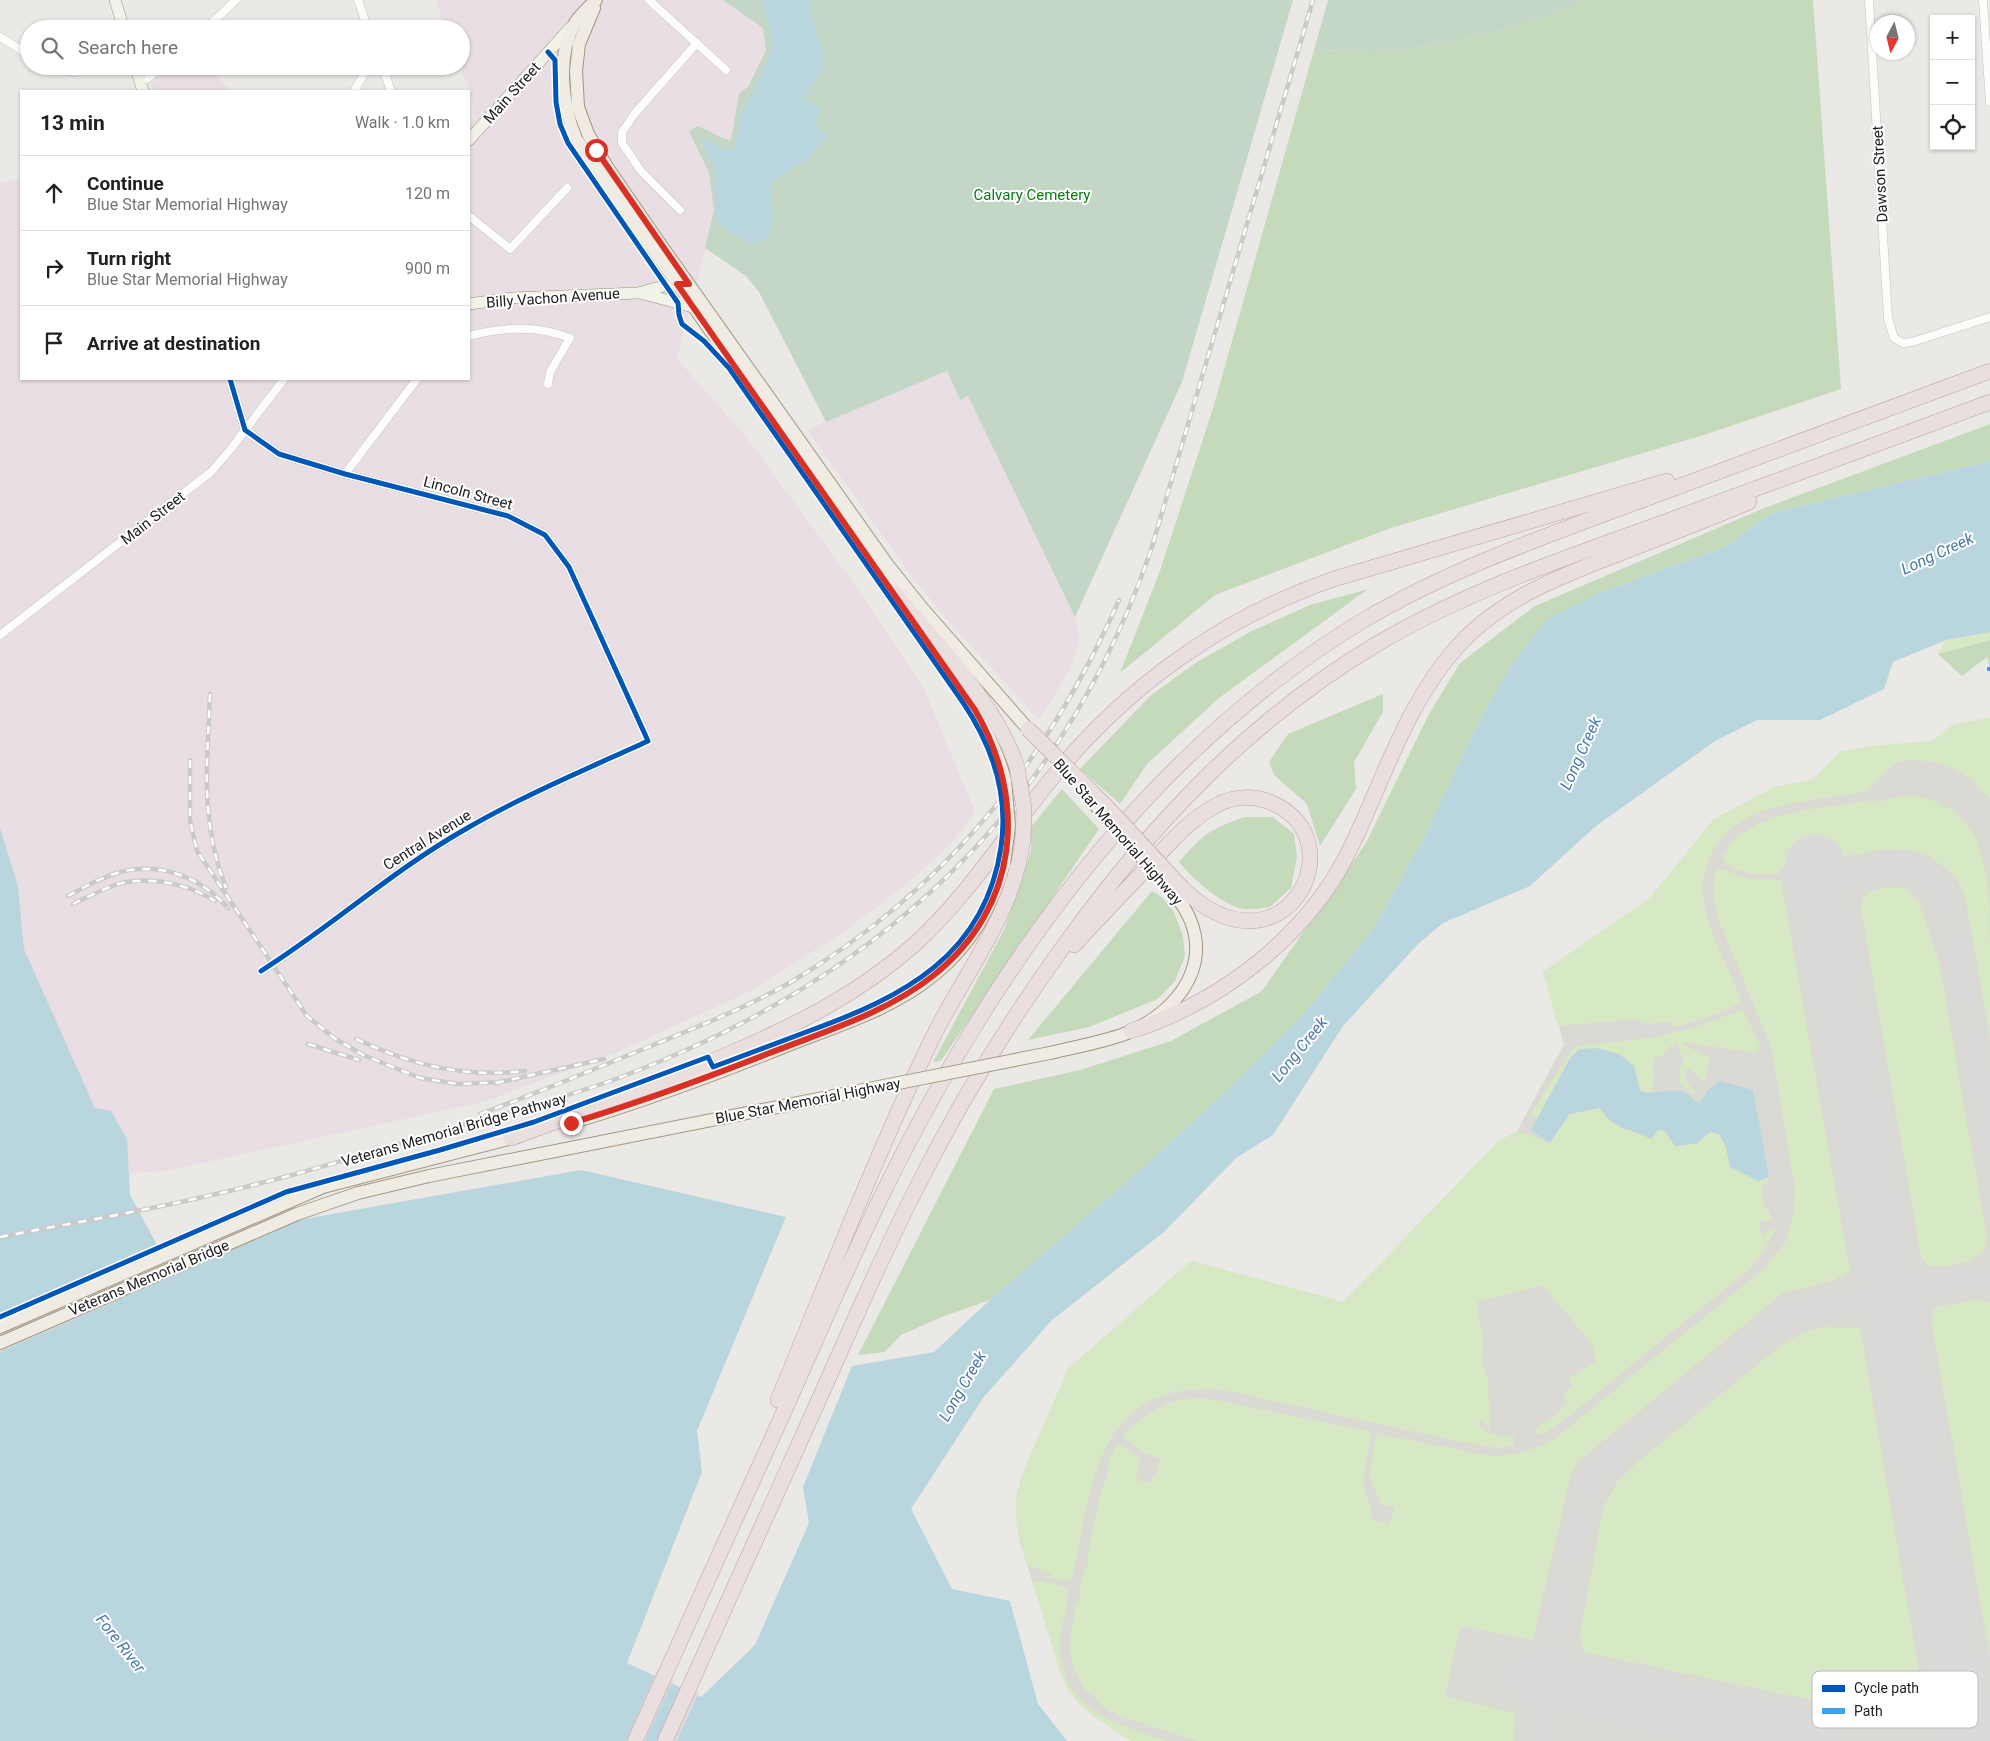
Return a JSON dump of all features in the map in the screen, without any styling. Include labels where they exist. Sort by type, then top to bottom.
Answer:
[{"type":"highway","points":[[635,1741],[884,1190],[930,1103],[975,1026],[1016,964],[1075,884],[1138,807],[1183,760],[1232,715],[1312,654],[1367,619],[1429,585],[1523,544],[1990,371]]},
{"type":"highway","points":[[665,1741],[914,1192],[970,1089],[1031,992],[1109,884],[1173,809],[1246,740],[1323,679],[1407,628],[1497,584],[1990,402]]},
{"type":"highway","points":[[511,1138],[687,1072],[801,1022],[867,983],[915,944],[944,915],[1057,772],[1108,716],[1168,666],[1238,620],[1292,594],[1337,578],[1663,482],[1854,421]]},
{"type":"highway","points":[[1131,1031],[1159,1021],[1220,989],[1273,948],[1308,914],[1343,865],[1407,722],[1423,693],[1446,660],[1481,624],[1511,602],[1544,584],[1754,500],[1790,483],[1810,469]]},
{"type":"highway","points":[[749,1490],[769,1423],[867,1181],[932,1039],[994,928],[1009,897],[1018,867],[1024,808],[1017,767],[1006,739],[991,712],[895,594]]},
{"type":"highway","points":[[1028,729],[1107,807],[1178,892],[1226,918],[1253,921],[1276,915],[1296,900],[1308,878],[1310,860],[1305,835],[1289,814],[1266,800],[1237,798],[1207,811],[1169,844],[1031,992]]},
{"type":"main road","points":[[115,0],[121,20]]},
{"type":"main road","points":[[511,1138],[598,1115],[709,1076],[853,1020],[911,991],[934,976],[966,943],[990,904],[1004,864],[1009,826],[1004,780],[996,753],[982,723],[895,594],[693,307],[683,284],[606,166],[583,121],[576,94],[577,57],[584,31],[597,0]]},
{"type":"main road","name":"Main Street","points":[[470,139],[597,0]]},
{"type":"main road","points":[[575,22],[566,48],[564,68],[565,100],[572,130],[589,160],[683,284],[887,564],[922,608],[1028,729]]},
{"type":"main road","name":"Billy Vachon Avenue","points":[[470,304],[513,298],[638,293],[683,284]]},
{"type":"main road","name":"Billy Vachon Avenue","points":[[638,293],[693,307]]},
{"type":"main road","name":"Blue Star Memorial Highway","points":[[298,1214],[390,1184],[1050,1053],[1131,1031],[1156,1016],[1176,999],[1192,972],[1196,954],[1195,934],[1178,892]]},
{"type":"main road","name":"Veterans Memorial Bridge","points":[[0,1327],[291,1200],[353,1179],[511,1138]]},
{"type":"main road","name":"Veterans Memorial Bridge","points":[[0,1343],[298,1214]]},
{"type":"street","points":[[214,20],[236,0]]},
{"type":"street","points":[[649,0],[726,70]]},
{"type":"street","name":"Dawson Street","points":[[1869,0],[1888,318],[1894,338],[1903,343],[1990,317]]},
{"type":"street","points":[[1984,0],[1990,102]]},
{"type":"street","points":[[361,1],[366,20]]},
{"type":"street","points":[[0,37],[20,50]]},
{"type":"street","points":[[680,210],[641,171],[622,142],[622,132],[636,112],[697,43]]},
{"type":"street","points":[[141,86],[151,75]]},
{"type":"street","points":[[355,90],[364,75]]},
{"type":"street","points":[[386,75],[392,90]]},
{"type":"street","points":[[470,217],[510,249],[567,188]]},
{"type":"street","points":[[470,336],[503,330],[534,329],[550,331],[570,338],[550,372],[548,384]]},
{"type":"street","points":[[230,380],[245,430]]},
{"type":"street","name":"Main Street","points":[[0,635],[202,479],[220,462],[283,380]]},
{"type":"street","points":[[345,474],[415,380]]},
{"type":"street","name":"Lincoln Street","points":[[245,430],[279,454],[345,474],[508,516],[546,535],[569,567],[648,741]]},
{"type":"street","name":"Central Avenue","points":[[261,971],[392,876],[464,830],[543,789],[648,741]]},
{"type":"shaded area","points":[[436,0],[723,0],[764,28],[766,50],[747,87],[739,94],[731,140],[712,134],[706,128],[697,126],[689,131],[709,173],[714,210],[677,359],[747,438],[865,599],[924,689],[975,811],[955,839],[916,876],[848,929],[751,991],[619,1051],[483,1102],[165,1171],[129,1173],[127,1139],[95,1108],[24,949],[18,886],[0,828],[0,183],[20,178],[20,380],[470,380],[470,125],[475,119],[471,93],[464,75],[470,75],[470,20],[442,20]]},
{"type":"shaded area","points":[[160,75],[215,75],[229,90],[153,90],[151,84]]},
{"type":"shaded area","points":[[947,371],[960,400],[968,396],[1075,617],[1080,639],[1069,671],[1039,720],[945,617],[913,578],[807,430]]},
{"type":"shaded area","points":[[1990,718],[1990,1741],[1131,1741],[1080,1705],[1068,1690],[1061,1674],[1020,1542],[1016,1520],[1016,1498],[1021,1479],[1068,1369],[1191,1261],[1343,1302],[1498,1142],[1517,1131],[1564,1044],[1543,972],[1650,898],[1714,819],[1775,787],[1812,780],[1840,752],[1873,746],[1933,741],[1954,724]]},
{"type":"green space","name":"Calvary Cemetery","points":[[723,0],[1293,0],[1182,382],[1075,617],[968,396],[960,400],[947,371],[826,422],[759,292],[746,276],[705,248],[714,210],[709,173],[689,131],[697,126],[731,140],[739,93],[748,87],[766,50],[763,28]]},
{"type":"green space","points":[[1328,0],[1587,0],[1542,18],[1491,33],[1414,48],[1372,52],[1314,50]]},
{"type":"green space","points":[[1587,0],[1813,0],[1841,389],[1707,434],[1391,528],[1215,595],[1120,673],[1160,571],[1214,405],[1314,50],[1382,52],[1439,44],[1517,26],[1565,10]]},
{"type":"green space","points":[[1990,424],[1990,461],[1772,513],[1723,548],[1599,593],[1510,667],[1476,727],[1425,836],[1374,928],[1301,1017],[1223,1094],[1147,1164],[990,1300],[944,1316],[901,1335],[885,1352],[858,1355],[994,1089],[1080,1070],[1171,1041],[1262,991],[1366,843],[1429,714],[1460,663],[1535,606],[1762,509]]},
{"type":"green space","points":[[1368,589],[1219,698],[1147,764],[1120,804],[1080,769],[1150,696],[1197,662],[1252,631],[1310,605]]},
{"type":"green space","points":[[1990,632],[1990,640],[1938,654],[1946,640]]},
{"type":"green space","points":[[1990,640],[1990,668],[1987,657],[1962,676],[1938,654]]},
{"type":"green space","points":[[1383,694],[1383,712],[1354,762],[1356,789],[1320,846],[1307,804],[1274,775],[1269,762],[1288,734]]},
{"type":"green space","points":[[1990,718],[1990,799],[1972,780],[1949,767],[1931,762],[1904,761],[1887,769],[1865,791],[1779,806],[1744,819],[1717,844],[1708,862],[1704,877],[1704,906],[1712,934],[1737,988],[1741,1003],[1716,1014],[1672,1028],[1669,1022],[1645,1024],[1636,1019],[1558,1026],[1543,972],[1650,898],[1714,819],[1775,787],[1812,780],[1840,752],[1873,746],[1933,741],[1954,724]]},
{"type":"green space","points":[[1062,789],[1099,829],[941,1061],[933,1062],[1004,930],[1031,851],[1031,827]]},
{"type":"green space","points":[[1902,796],[1931,800],[1952,810],[1968,826],[1979,846],[1985,869],[1990,920],[1990,1038],[1965,896],[1955,875],[1930,857],[1911,850],[1886,849],[1781,868],[1779,874],[1757,874],[1741,871],[1727,864],[1722,859],[1732,843],[1747,830],[1766,821],[1810,809],[1873,800],[1879,802]]},
{"type":"green space","points":[[1245,817],[1273,817],[1294,834],[1297,856],[1291,888],[1270,907],[1246,909],[1230,904],[1206,889],[1179,862],[1201,839],[1215,829]]},
{"type":"green space","points":[[1718,868],[1752,880],[1781,880],[1850,1272],[1829,1282],[1784,1292],[1578,1462],[1571,1474],[1533,1640],[1460,1626],[1445,1696],[1515,1713],[1513,1741],[1197,1741],[1120,1716],[1104,1708],[1094,1696],[1086,1692],[1073,1667],[1070,1652],[1071,1631],[1076,1606],[1080,1599],[1079,1591],[1084,1571],[1088,1564],[1087,1557],[1102,1487],[1107,1479],[1108,1463],[1116,1446],[1121,1445],[1140,1459],[1136,1480],[1151,1483],[1153,1477],[1156,1477],[1160,1459],[1142,1452],[1122,1437],[1149,1413],[1180,1400],[1205,1398],[1368,1431],[1371,1436],[1365,1467],[1364,1487],[1371,1507],[1371,1520],[1389,1525],[1395,1508],[1381,1504],[1369,1477],[1376,1437],[1379,1434],[1491,1456],[1523,1452],[1553,1440],[1766,1267],[1786,1241],[1793,1216],[1795,1190],[1772,1049],[1719,921],[1713,887]]},
{"type":"green space","points":[[1905,888],[1918,900],[1939,962],[1987,1238],[1980,1254],[1974,1259],[1959,1264],[1933,1267],[1928,1266],[1921,1257],[1861,910],[1864,897],[1868,893],[1878,889]]},
{"type":"green space","points":[[1152,891],[1163,898],[1174,912],[1183,936],[1185,956],[1175,981],[1158,999],[1089,1027],[1028,1040]]},
{"type":"green space","points":[[1743,1010],[1761,1047],[1754,1053],[1683,1042],[1683,1045],[1710,1057],[1705,1083],[1690,1068],[1684,1071],[1689,1085],[1696,1093],[1693,1094],[1680,1082],[1680,1067],[1684,1061],[1677,1043],[1670,1046],[1661,1058],[1656,1056],[1654,1060],[1653,1085],[1651,1089],[1654,1095],[1640,1091],[1634,1066],[1619,1054],[1571,1057],[1537,1118],[1530,1115],[1575,1046],[1652,1038],[1692,1028]]},
{"type":"green space","points":[[1600,1108],[1616,1124],[1651,1139],[1658,1130],[1704,1136],[1710,1132],[1719,1134],[1726,1147],[1730,1167],[1759,1181],[1769,1177],[1767,1184],[1761,1186],[1763,1204],[1770,1213],[1772,1221],[1760,1221],[1759,1230],[1763,1237],[1768,1231],[1777,1228],[1760,1257],[1747,1271],[1563,1421],[1547,1432],[1538,1435],[1535,1428],[1553,1418],[1567,1402],[1563,1395],[1572,1386],[1568,1379],[1596,1361],[1592,1344],[1542,1285],[1477,1302],[1483,1339],[1482,1364],[1488,1380],[1490,1430],[1483,1420],[1477,1424],[1494,1434],[1502,1436],[1513,1435],[1514,1445],[1498,1448],[1457,1441],[1219,1389],[1178,1392],[1146,1403],[1123,1422],[1106,1447],[1094,1477],[1072,1580],[1064,1581],[1043,1577],[1041,1575],[1052,1577],[1053,1574],[1027,1566],[1016,1520],[1016,1498],[1028,1460],[1068,1369],[1191,1261],[1343,1302],[1498,1142],[1517,1131],[1550,1143],[1569,1114]]},
{"type":"green space","points":[[1979,1299],[1990,1302],[1990,1658],[1932,1325],[1933,1311],[1937,1307]]},
{"type":"green space","points":[[1825,1327],[1860,1328],[1919,1671],[1812,1671],[1812,1700],[1584,1652],[1580,1635],[1603,1508],[1617,1482],[1640,1460],[1782,1345],[1800,1334]]},
{"type":"green space","points":[[1040,1581],[1068,1588],[1068,1601],[1060,1635],[1062,1664],[1069,1683],[1079,1698],[1093,1710],[1110,1720],[1167,1741],[1131,1741],[1080,1705],[1068,1690],[1061,1674],[1033,1583]]},
{"type":"water","points":[[762,0],[811,0],[809,4],[816,34],[825,52],[823,68],[804,100],[820,109],[815,123],[827,135],[807,160],[776,179],[771,188],[773,219],[768,237],[755,244],[736,237],[716,221],[716,171],[701,140],[708,140],[722,149],[735,149],[742,114],[770,54],[771,35]]},
{"type":"water","points":[[1990,461],[1990,632],[1946,640],[1893,662],[1884,689],[1820,720],[1757,720],[1715,741],[1596,826],[1530,886],[1443,923],[1419,943],[1343,1026],[1273,1135],[1236,1158],[1164,1232],[1052,1320],[983,1398],[911,1509],[952,1589],[1010,1601],[1038,1704],[1067,1741],[0,1741],[0,828],[18,886],[24,949],[95,1108],[111,1111],[127,1139],[130,1195],[157,1245],[581,1170],[786,1217],[697,1431],[702,1472],[627,1663],[701,1697],[755,1645],[809,1523],[803,1487],[852,1366],[934,1352],[990,1300],[1147,1164],[1223,1094],[1301,1017],[1374,928],[1425,836],[1476,727],[1510,667],[1546,620],[1599,593],[1723,548],[1772,513]]},
{"type":"water","points":[[1596,1048],[1619,1054],[1634,1066],[1640,1091],[1684,1092],[1696,1102],[1701,1101],[1708,1090],[1720,1081],[1753,1090],[1769,1177],[1759,1181],[1730,1167],[1726,1147],[1719,1134],[1710,1132],[1698,1143],[1675,1146],[1664,1130],[1658,1130],[1651,1139],[1617,1125],[1600,1108],[1569,1114],[1550,1143],[1531,1130],[1571,1057],[1580,1049]]},
{"type":"pier","points":[[284,1188],[300,1220],[0,1352],[0,1313]]},
{"type":"pier","points":[[656,1672],[673,1680],[645,1741],[626,1741]]},
{"type":"pier","points":[[683,1685],[699,1692],[677,1741],[658,1741]]},
{"type":"taxiway","points":[[1824,916],[1826,905],[1834,887],[1846,877],[1861,871],[1886,867],[1912,869],[1922,872],[1940,887],[1950,914],[1990,1145]]},
{"type":"taxiway","points":[[1883,1257],[1891,1269],[1906,1282],[1927,1287]]},
{"type":"taxiway","points":[[1897,1337],[1898,1323],[1905,1304],[1918,1292],[1938,1285],[1966,1280],[1990,1280]]},
{"type":"taxiway","points":[[1593,1693],[1576,1683],[1559,1666],[1553,1638],[1589,1479],[1596,1470],[1787,1314],[1929,1287]]},
{"type":"taxiway","points":[[1541,1741],[1545,1718],[1555,1703],[1570,1695],[1593,1693]]},
{"type":"runway","points":[[1815,865],[1955,1671]]},
{"type":"runway","points":[[1533,1678],[1816,1741]]},
{"type":"runway","points":[[1965,1728],[1967,1741]]},
{"type":"railway","points":[[0,1237],[166,1205],[265,1182],[528,1107],[613,1080],[707,1041],[794,994],[873,940],[945,878],[1009,809],[1065,731],[1112,645],[1151,550],[1313,0]]},
{"type":"railway","points":[[480,1114],[651,1046],[757,1000],[791,982],[846,946],[897,906],[943,864],[986,818],[1024,768],[1059,716],[1091,659],[1119,600]]},
{"type":"railway","points":[[210,694],[207,792],[212,839],[226,888]]},
{"type":"railway","points":[[190,760],[190,820],[197,851],[307,1016],[334,1038],[363,1055],[420,1078],[458,1084],[502,1082]]},
{"type":"railway","points":[[68,896],[92,883],[117,873],[132,870],[163,870],[177,874],[205,887],[228,908]]},
{"type":"railway","points":[[73,904],[115,885],[140,881],[167,882],[179,885],[192,889],[215,901]]},
{"type":"railway","points":[[356,1039],[397,1056],[459,1071],[481,1073],[525,1071]]},
{"type":"railway","points":[[308,1044],[359,1060]]},
{"type":"railway","points":[[496,1083],[604,1059]]},
{"type":"cycle path","name":"Veterans Memorial Bridge Pathway","points":[[0,1317],[286,1192],[534,1122],[708,1057],[713,1067],[844,1018],[907,987],[934,967],[958,944],[977,917],[992,885],[1001,847],[1003,827],[1000,789],[990,753],[973,718],[729,368],[704,341],[682,324],[678,303],[568,143],[560,124],[556,102],[555,60],[548,52]]},
{"type":"cycle path","points":[[230,380],[245,430],[279,454],[345,474],[508,516],[545,535],[569,567],[648,741],[532,794],[437,846],[261,971]]},
{"type":"route","points":[[571,1123],[682,1086],[832,1028],[885,1005],[924,983],[956,955],[983,919],[996,890],[1004,864],[1009,826],[1008,796],[1001,768],[990,738],[975,710],[677,284],[689,284],[596,150]]},
{"type":"water label","name":"Long Creek","points":[[1937,553]]},
{"type":"water label","name":"Long Creek","points":[[1580,753]]},
{"type":"water label","name":"Long Creek","points":[[1299,1049]]},
{"type":"water label","name":"Long Creek","points":[[962,1386]]},
{"type":"water label","name":"Fore River","points":[[121,1643]]}]
